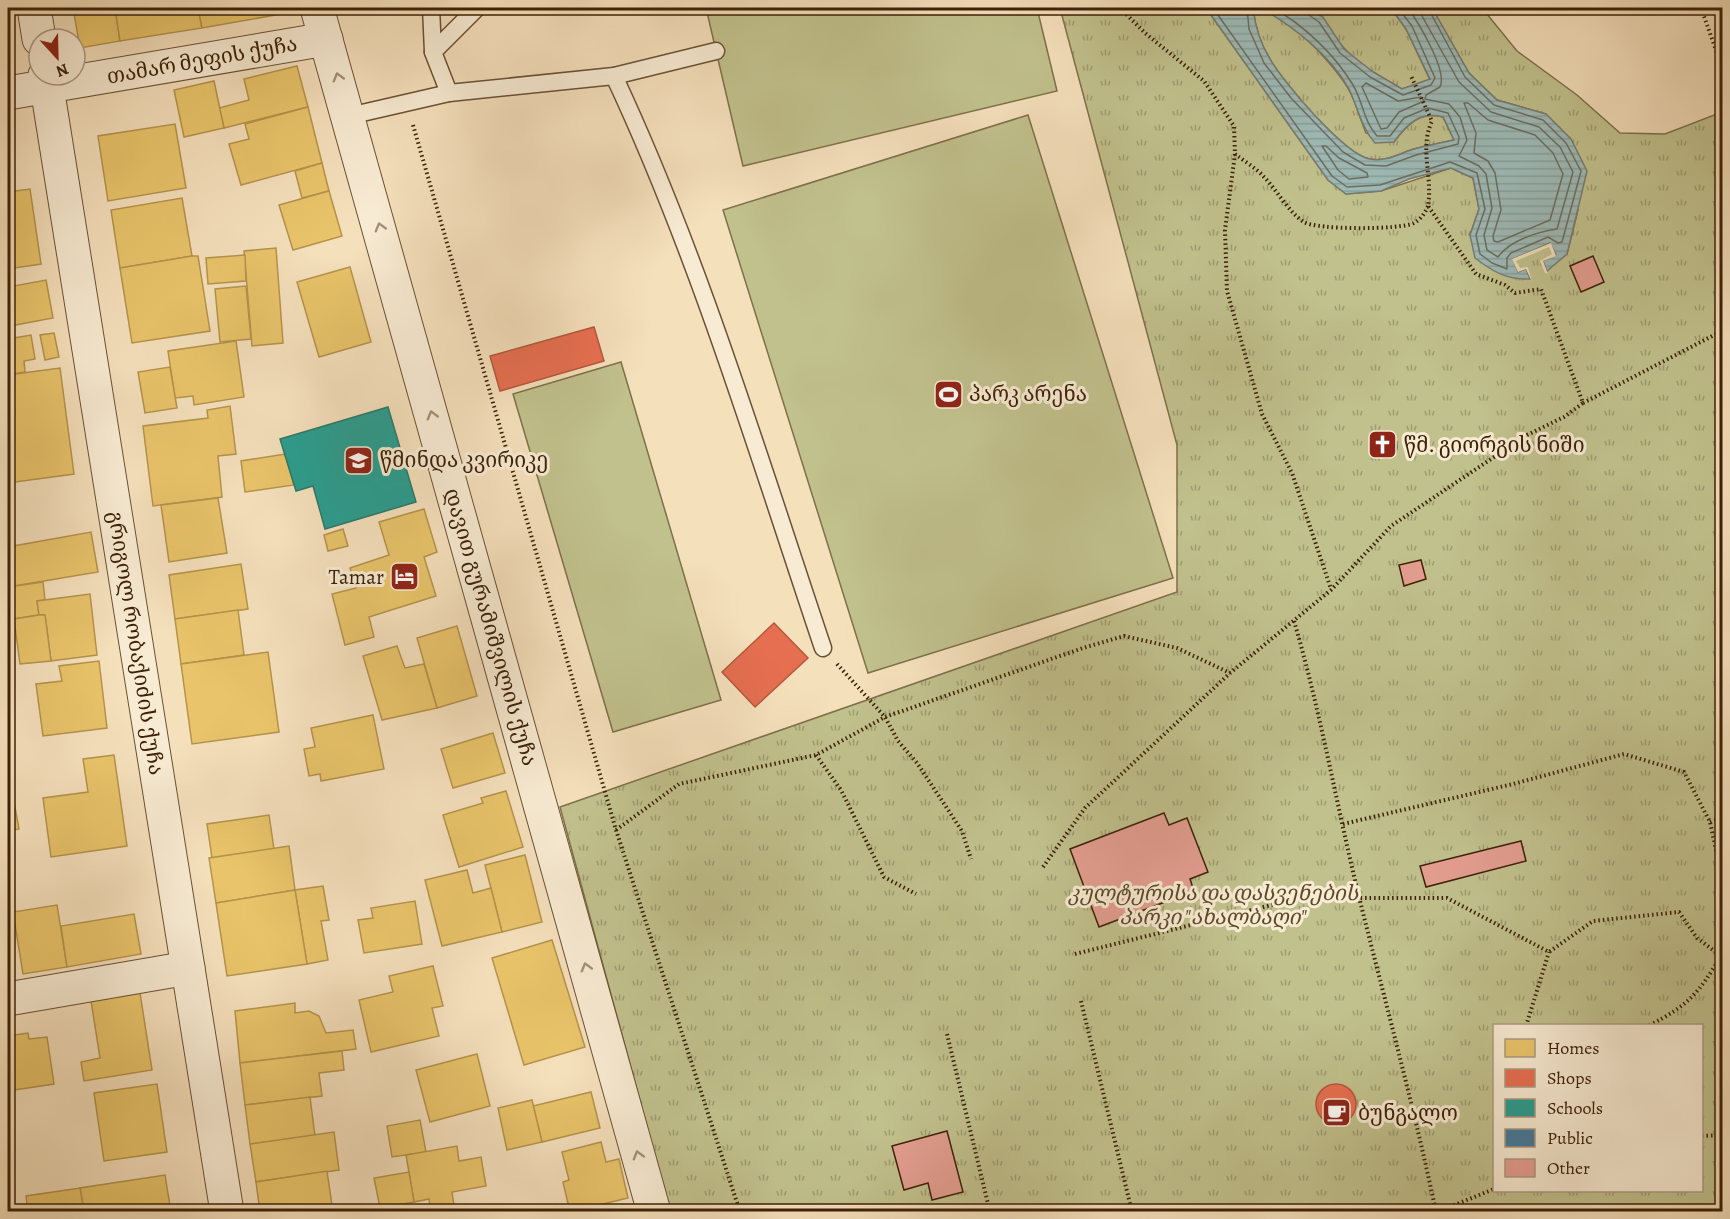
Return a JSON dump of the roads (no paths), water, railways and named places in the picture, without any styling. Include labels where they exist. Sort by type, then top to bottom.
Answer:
[{"type":"street","points":[[34,8],[37,27]]},
{"type":"street","name":"დავით გურამიშვილის ქუჩა","points":[[317,8],[654,1212]]},
{"type":"street","name":"თამარ მეფის ქუჩა","points":[[87,74],[326,39]]},
{"type":"street","name":"თამარ მეფის ქუჩა","points":[[8,93],[27,86]]},
{"type":"street","name":"გრიგოლ რობაქიძის ქუჩა","points":[[47,87],[227,1212]]},
{"type":"street","points":[[8,999],[188,968]]},
{"type":"lane","points":[[430,8],[433,52],[449,93]]},
{"type":"lane","points":[[433,52],[477,8]]},
{"type":"lane","points":[[349,116],[406,101],[449,93],[614,76],[716,51]]},
{"type":"lane","points":[[614,76],[649,150],[737,391],[823,648]]},
{"type":"water","points":[[1206,8],[1253,8],[1263,47],[1288,84],[1315,116],[1346,145],[1359,154],[1376,160],[1454,140],[1443,117],[1427,116],[1415,120],[1394,142],[1375,143],[1363,124],[1349,89],[1322,53],[1286,24],[1261,8],[1306,8],[1323,17],[1344,49],[1373,72],[1402,89],[1430,79],[1406,29],[1391,8],[1432,8],[1469,73],[1497,100],[1546,114],[1571,139],[1587,171],[1567,254],[1547,271],[1543,261],[1556,255],[1550,243],[1513,259],[1518,272],[1526,269],[1530,279],[1508,276],[1495,271],[1475,258],[1470,235],[1479,209],[1473,178],[1451,168],[1409,179],[1381,191],[1346,194],[1328,180]]},
{"type":"place","name":"პარკ არენა","points":[[948,394]]},
{"type":"place","name":"წმ. გიორგის ნიში","points":[[1383,445]]},
{"type":"place","name":"წმინდა კვირიკე","points":[[359,460]]},
{"type":"place","name":"Tamar","points":[[405,577]]},
{"type":"place","name":"ბუნგალო","points":[[1337,1113]]},
{"type":"park label","name":"კულტურისა და დასვენების პარკი \"ახალბაღი\"","points":[[1213,905]]}]
